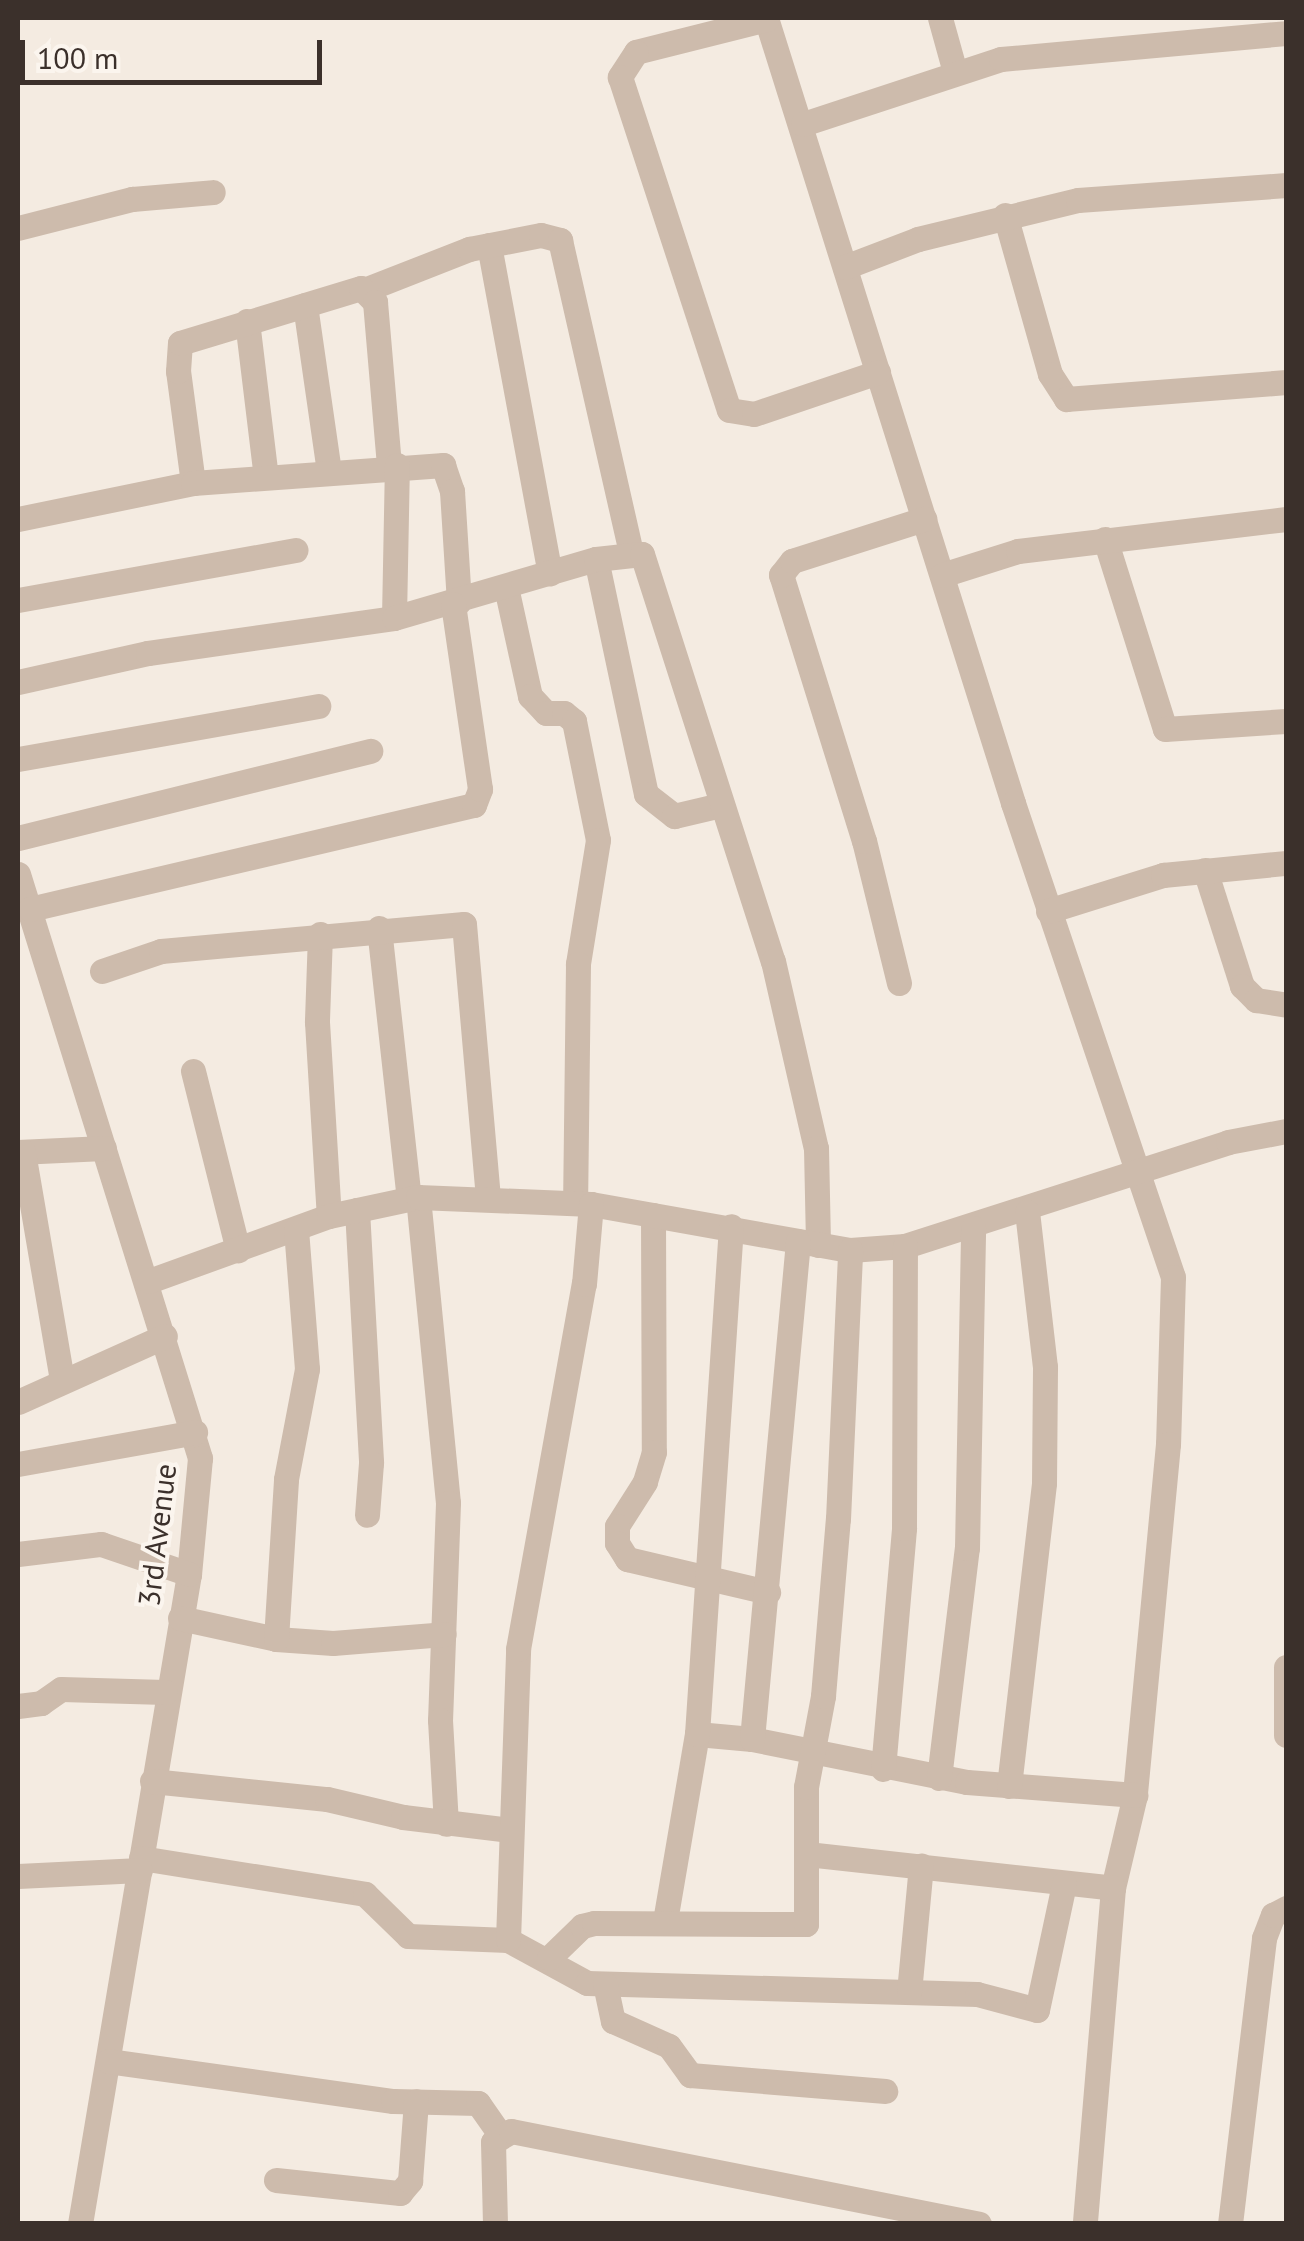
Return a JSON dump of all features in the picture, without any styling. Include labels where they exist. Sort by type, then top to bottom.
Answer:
[{"type":"street","points":[[878,372],[754,414],[728,410],[620,77],[636,52],[766,18],[803,124],[1048,911],[1140,1169],[1174,1278],[1168,1444],[1135,1795],[1113,1888],[1085,2224]]},
{"type":"street","points":[[940,18],[955,72]]},
{"type":"street","points":[[803,124],[1001,59],[1286,33]]},
{"type":"street","points":[[845,267],[1005,215],[1134,194],[1286,186]]},
{"type":"street","points":[[18,228],[132,199],[213,192]]},
{"type":"street","points":[[1005,215],[1062,396],[1084,400],[1286,382]]},
{"type":"street","points":[[192,483],[177,349],[197,333],[367,289],[490,245],[550,235],[563,246],[631,552]]},
{"type":"street","points":[[490,245],[550,573]]},
{"type":"street","points":[[367,289],[376,314],[393,466],[394,618]]},
{"type":"street","points":[[304,305],[329,472]]},
{"type":"street","points":[[247,321],[266,478]]},
{"type":"street","points":[[18,519],[192,483],[393,466],[448,469],[456,603],[480,790],[474,805],[30,909]]},
{"type":"street","points":[[900,983],[864,841],[781,576],[792,561],[924,519]]},
{"type":"street","points":[[942,575],[1018,551],[1286,519]]},
{"type":"street","points":[[1105,539],[1165,729],[1286,721]]},
{"type":"street","points":[[18,600],[296,550]]},
{"type":"street","points":[[18,682],[148,653],[394,618],[596,560],[631,552],[642,554],[772,961],[816,1148],[752,1738]]},
{"type":"street","points":[[596,560],[646,794],[674,816],[722,804]]},
{"type":"street","points":[[506,587],[530,696],[546,712],[564,712],[574,721],[598,840],[578,964],[584,1284],[518,1649],[508,1940]]},
{"type":"street","points":[[18,759],[318,706]]},
{"type":"street","points":[[18,838],[370,751]]},
{"type":"street","points":[[1048,911],[1163,875],[1286,863]]},
{"type":"street","points":[[1205,870],[1242,986],[1256,1000],[1286,1005]]},
{"type":"street","name":"3rd Avenue","points":[[18,874],[30,909],[28,941],[148,1282],[194,1432],[200,1476],[190,1574],[165,1692],[80,2224]]},
{"type":"street","points":[[102,972],[161,951],[379,928],[466,926],[488,1197]]},
{"type":"street","points":[[379,928],[448,1503],[440,1720],[446,1824]]},
{"type":"street","points":[[320,934],[316,1022],[329,1216]]},
{"type":"street","points":[[193,1071],[238,1250]]},
{"type":"street","points":[[148,1282],[329,1216],[413,1198],[488,1197],[583,1204],[731,1226],[850,1250],[906,1246],[1027,1212],[1140,1169],[1286,1130]]},
{"type":"street","points":[[62,1380],[20,1152],[104,1148]]},
{"type":"street","points":[[357,1210],[371,1463],[367,1515]]},
{"type":"street","points":[[1009,1786],[1044,1483],[1045,1367],[1027,1212]]},
{"type":"street","points":[[653,1215],[654,1452],[646,1482],[618,1526],[618,1543],[627,1559],[768,1592]]},
{"type":"street","points":[[665,1920],[697,1734],[731,1226]]},
{"type":"street","points":[[939,1778],[967,1548],[973,1228]]},
{"type":"street","points":[[276,1639],[286,1479],[307,1369],[296,1229]]},
{"type":"street","points":[[884,1769],[904,1528],[906,1246]]},
{"type":"street","points":[[549,1958],[582,1926],[665,1920],[804,1926],[806,1788],[838,1519],[850,1250]]},
{"type":"street","points":[[18,1402],[165,1336]]},
{"type":"street","points":[[18,1464],[194,1432]]},
{"type":"street","points":[[18,1554],[101,1544],[190,1574]]},
{"type":"street","points":[[180,1618],[276,1639],[333,1642],[444,1634]]},
{"type":"street","points":[[1286,1666],[1286,1735]]},
{"type":"street","points":[[18,1706],[41,1703],[61,1690],[165,1692]]},
{"type":"street","points":[[697,1734],[752,1738],[939,1778],[1135,1795]]},
{"type":"street","points":[[152,1781],[354,1802],[446,1824],[510,1830]]},
{"type":"street","points":[[807,1854],[1113,1888]]},
{"type":"street","points":[[18,1876],[140,1864],[366,1894],[419,1939],[508,1940],[549,1958],[587,1984],[977,1994],[1037,2010],[1064,1884]]},
{"type":"street","points":[[909,1992],[921,1866]]},
{"type":"street","points":[[1230,2224],[1264,1938],[1274,1915],[1286,1908]]},
{"type":"street","points":[[605,1984],[613,2020],[669,2046],[690,2075],[885,2091]]},
{"type":"street","points":[[108,2061],[416,2101],[478,2103],[500,2133]]},
{"type":"street","points":[[276,2180],[400,2193],[410,2181],[416,2101]]},
{"type":"street","points":[[500,2133],[532,2132],[979,2224]]},
{"type":"street","points":[[496,2224],[493,2142],[500,2133]]}]
